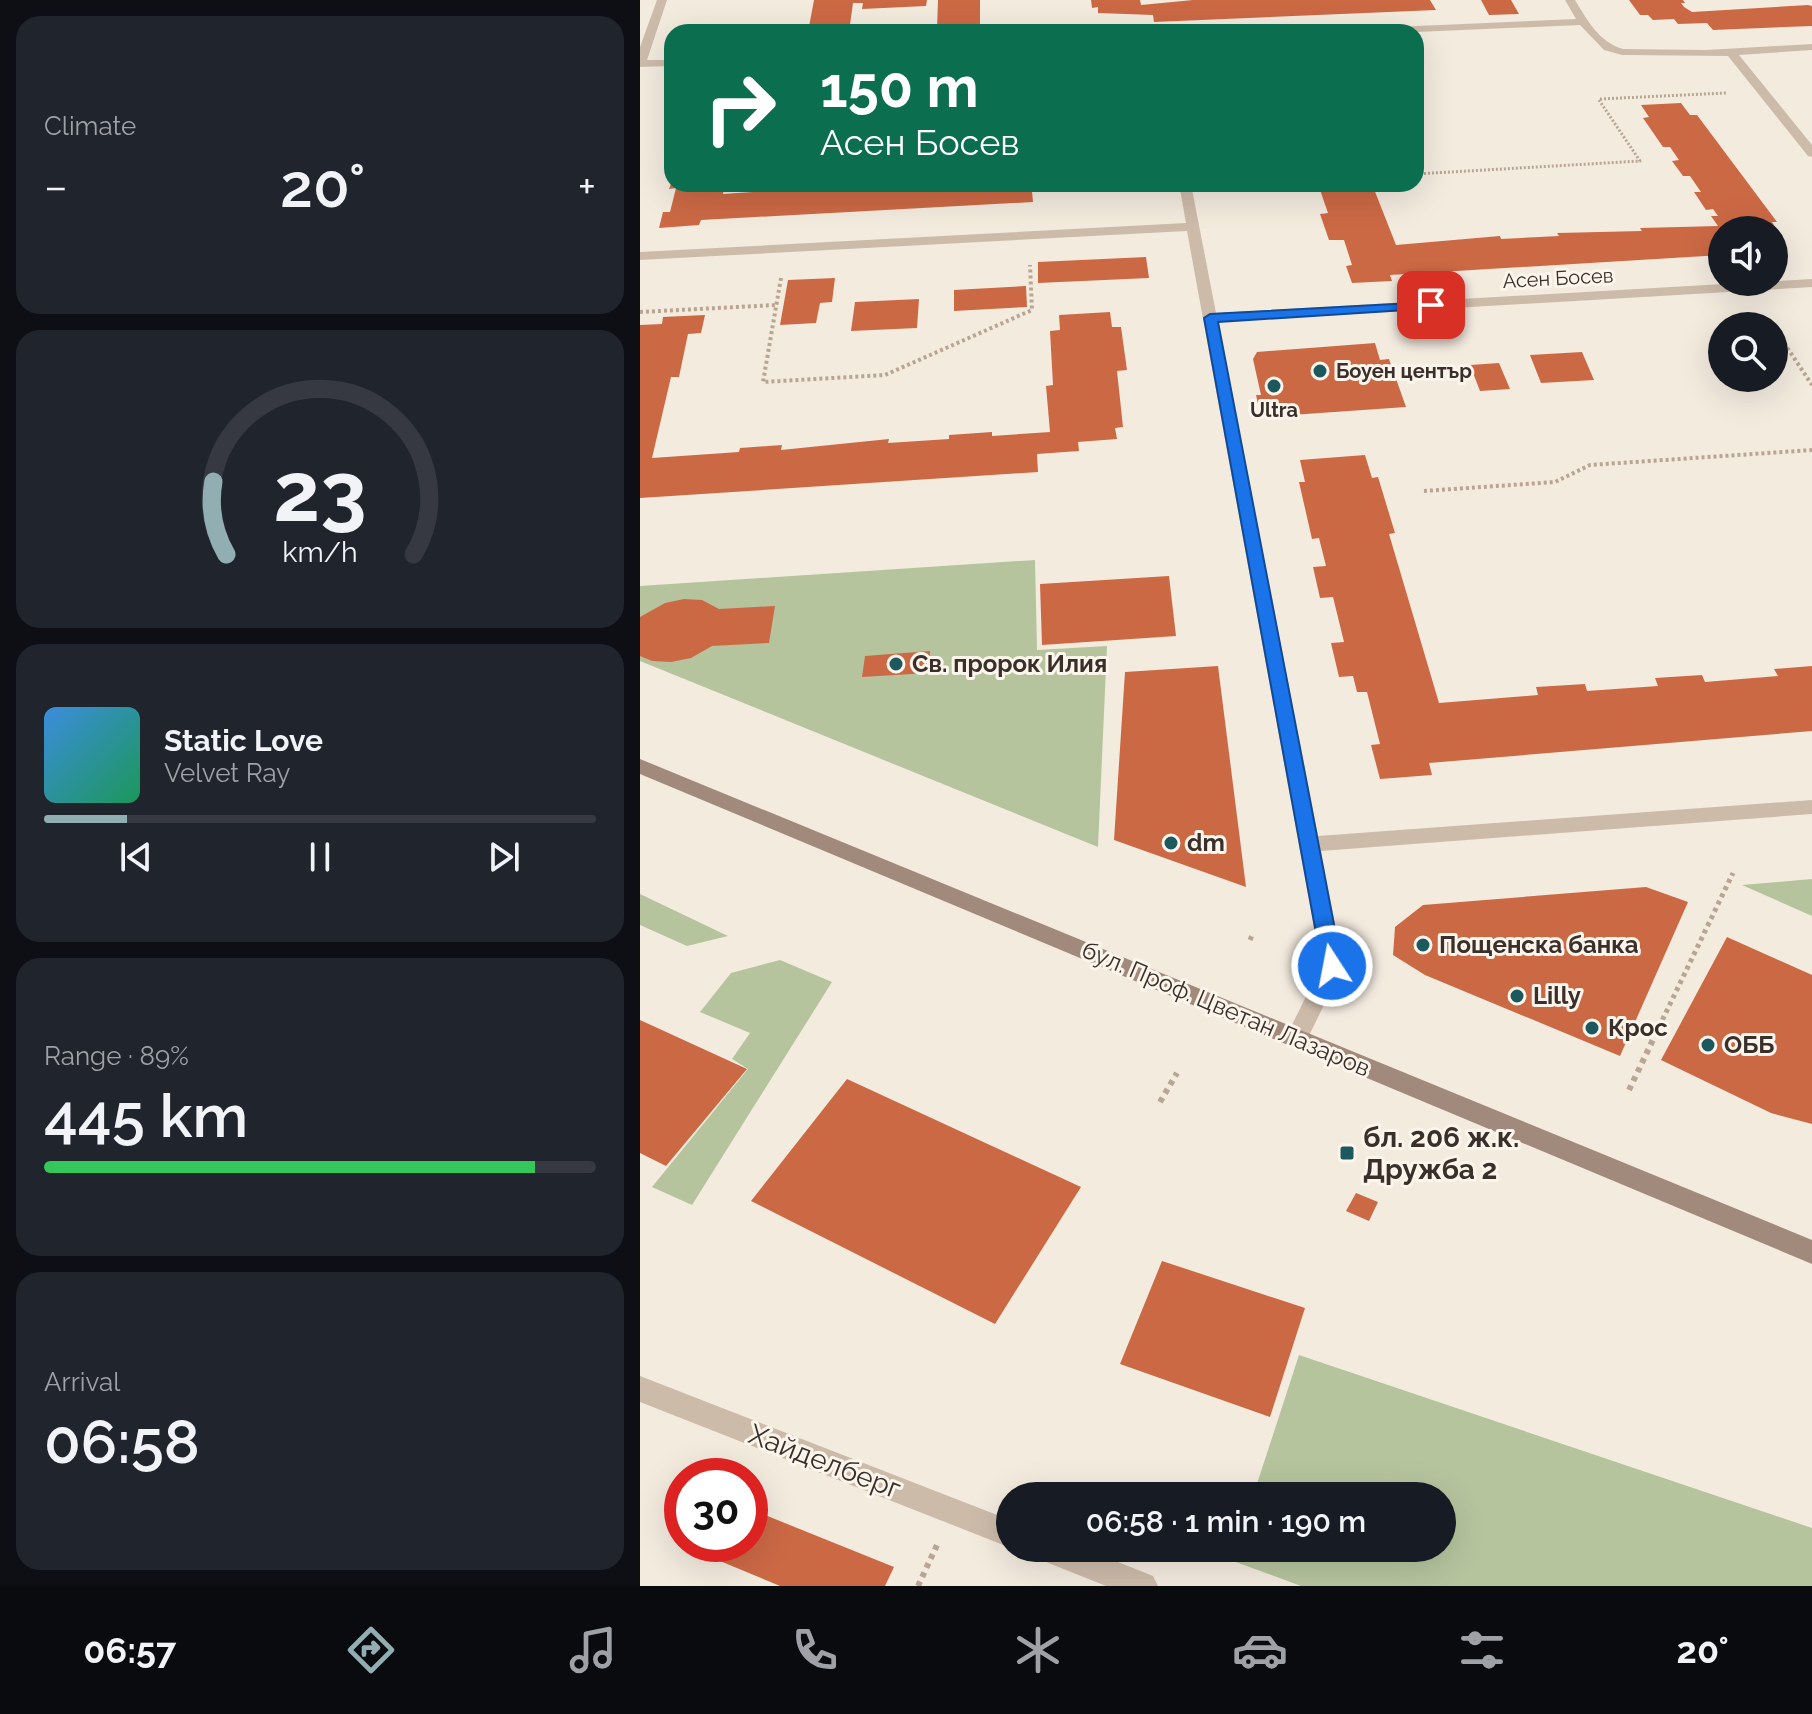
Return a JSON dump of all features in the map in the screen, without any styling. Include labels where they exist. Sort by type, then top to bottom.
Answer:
[{"type":"main road","name":"бул. Проф. Цветан Лазаров","points":[[640,766],[1812,1252]]},
{"type":"street","points":[[662,0],[640,64],[664,63]]},
{"type":"street","points":[[1570,0],[1583,22],[1610,49],[1642,54],[1812,47]]},
{"type":"street","points":[[1424,29],[1583,22]]},
{"type":"street","points":[[1730,51],[1812,153]]},
{"type":"street","points":[[1186,192],[1332,966],[1296,1039]]},
{"type":"street","points":[[640,256],[1193,227]]},
{"type":"street","name":"Асен Босев","points":[[1210,318],[1812,283]]},
{"type":"street","points":[[1309,844],[1812,807]]},
{"type":"street","name":"Хайделберг","points":[[640,1389],[996,1529]]},
{"type":"street","points":[[1082,1562],[1143,1586]]},
{"type":"path","points":[[1424,174],[1640,161],[1599,100],[1762,91]]},
{"type":"path","points":[[786,248],[763,382],[885,375],[1032,310],[1031,285]]},
{"type":"path","points":[[640,312],[776,305]]},
{"type":"path","points":[[1788,349],[1812,385]]},
{"type":"path","points":[[1424,491],[1555,482],[1590,465],[1812,450]]},
{"type":"path","points":[[1629,1090],[1733,873]]},
{"type":"path","points":[[1250,940],[1253,933]]},
{"type":"path","points":[[1160,1102],[1177,1073]]},
{"type":"green space","points":[[1035,560],[1037,650],[1107,646],[1098,847],[640,661],[640,586]]},
{"type":"green space","points":[[1812,879],[1812,916],[1742,885]]},
{"type":"green space","points":[[640,894],[728,936],[687,946],[640,925]]},
{"type":"green space","points":[[780,960],[832,982],[692,1205],[652,1187],[748,1069],[732,1059],[750,1033],[700,1012],[731,973]]},
{"type":"green space","points":[[1299,1355],[1812,1528],[1812,1586],[1301,1586],[1236,1562],[1456,1562],[1456,1482],[1258,1482]]},
{"type":"building","points":[[814,0],[927,0],[926,6],[862,9],[863,3],[853,3],[850,24],[810,24]]},
{"type":"building","points":[[938,0],[980,0],[980,24],[937,24]]},
{"type":"building","points":[[1091,0],[1140,0],[1141,5],[1193,0],[1430,0],[1436,10],[1154,22],[1153,15],[1098,13],[1098,7],[1092,8]]},
{"type":"building","points":[[1481,0],[1511,0],[1519,14],[1489,15]]},
{"type":"building","points":[[1629,0],[1683,0],[1685,3],[1681,3],[1684,7],[1692,12],[1808,5],[1812,6],[1812,26],[1713,30],[1707,23],[1678,24],[1674,19],[1653,20],[1648,15],[1640,15]]},
{"type":"building","points":[[1681,103],[1690,115],[1697,115],[1773,216],[1718,216],[1713,209],[1706,210],[1694,192],[1701,192],[1690,176],[1683,176],[1672,161],[1679,160],[1670,147],[1663,147],[1643,118],[1649,117],[1641,105]]},
{"type":"building","points":[[675,192],[1032,192],[1033,202],[701,220],[699,225],[659,228],[663,212],[670,212]]},
{"type":"building","points":[[1321,192],[1375,192],[1396,245],[1500,236],[1501,239],[1559,236],[1557,233],[1642,231],[1640,228],[1708,226],[1708,256],[1390,275],[1392,281],[1352,283],[1346,266],[1352,265],[1344,240],[1329,240],[1320,214],[1328,213]]},
{"type":"building","points":[[1146,257],[1149,278],[1038,283],[1038,262]]},
{"type":"building","points":[[835,278],[832,302],[820,303],[816,323],[780,325],[788,280]]},
{"type":"building","points":[[1026,286],[1027,307],[954,311],[954,290]]},
{"type":"building","points":[[919,299],[917,328],[851,331],[855,302]]},
{"type":"building","points":[[1110,312],[1112,327],[1121,327],[1127,370],[1117,371],[1123,427],[1115,428],[1117,439],[1078,442],[1079,451],[1037,454],[1038,472],[640,498],[640,325],[662,324],[663,317],[705,315],[701,333],[688,334],[679,377],[671,377],[652,458],[739,452],[740,448],[782,445],[781,450],[889,439],[888,443],[949,439],[949,435],[992,432],[992,436],[1050,432],[1046,386],[1053,385],[1050,331],[1060,330],[1059,315]]},
{"type":"building","points":[[1375,343],[1380,360],[1389,359],[1406,407],[1261,417],[1256,395],[1261,395],[1253,359],[1257,352]]},
{"type":"building","points":[[1582,352],[1594,380],[1541,383],[1530,355]]},
{"type":"building","points":[[1499,363],[1510,389],[1480,391],[1470,365]]},
{"type":"building","points":[[1365,455],[1372,478],[1378,477],[1395,533],[1389,534],[1439,703],[1538,695],[1536,687],[1585,684],[1587,691],[1658,686],[1655,678],[1702,675],[1705,682],[1778,676],[1774,669],[1812,666],[1812,731],[1429,763],[1432,775],[1380,779],[1371,745],[1380,744],[1367,692],[1357,692],[1353,676],[1339,677],[1331,643],[1344,642],[1333,597],[1320,598],[1313,567],[1326,566],[1319,538],[1312,539],[1299,482],[1305,482],[1300,460]]},
{"type":"building","points":[[1169,576],[1176,636],[1042,645],[1040,584]]},
{"type":"building","points":[[684,599],[702,600],[719,609],[775,606],[769,643],[712,646],[691,658],[671,662],[652,661],[640,656],[640,617],[665,603]]},
{"type":"building","name":"Св. пророк Илия","points":[[930,651],[929,673],[862,677],[865,656]]},
{"type":"building","points":[[1218,666],[1246,887],[1114,840],[1125,672]]},
{"type":"building","points":[[1646,887],[1688,902],[1620,1056],[1425,975],[1393,955],[1395,927],[1423,905]]},
{"type":"building","points":[[1727,937],[1812,975],[1812,1124],[1771,1113],[1661,1060]]},
{"type":"building","points":[[640,1020],[747,1069],[666,1166],[640,1153]]},
{"type":"building","points":[[847,1079],[1081,1187],[995,1324],[751,1201]]},
{"type":"building","points":[[1356,1193],[1378,1202],[1369,1221],[1346,1211]]},
{"type":"building","points":[[1162,1261],[1305,1308],[1270,1417],[1120,1364]]},
{"type":"building","points":[[768,1516],[894,1567],[885,1586],[780,1586],[722,1562],[768,1562]]},
{"type":"place","name":"Боуен център","points":[[1320,371]]},
{"type":"place","name":"Ultra","points":[[1274,386]]},
{"type":"place","name":"Св. пророк Илия","points":[[896,664]]},
{"type":"place","name":"dm","points":[[1171,843]]},
{"type":"place","name":"Пощенска банка","points":[[1423,945]]},
{"type":"place","name":"Lilly","points":[[1517,996]]},
{"type":"place","name":"Крос","points":[[1592,1028]]},
{"type":"place","name":"ОББ","points":[[1708,1045]]},
{"type":"place","name":"бл. 206 ж.к. Дружба 2","points":[[1347,1153]]},
{"type":"route","points":[[1332,966],[1210,318],[1431,305]]}]
